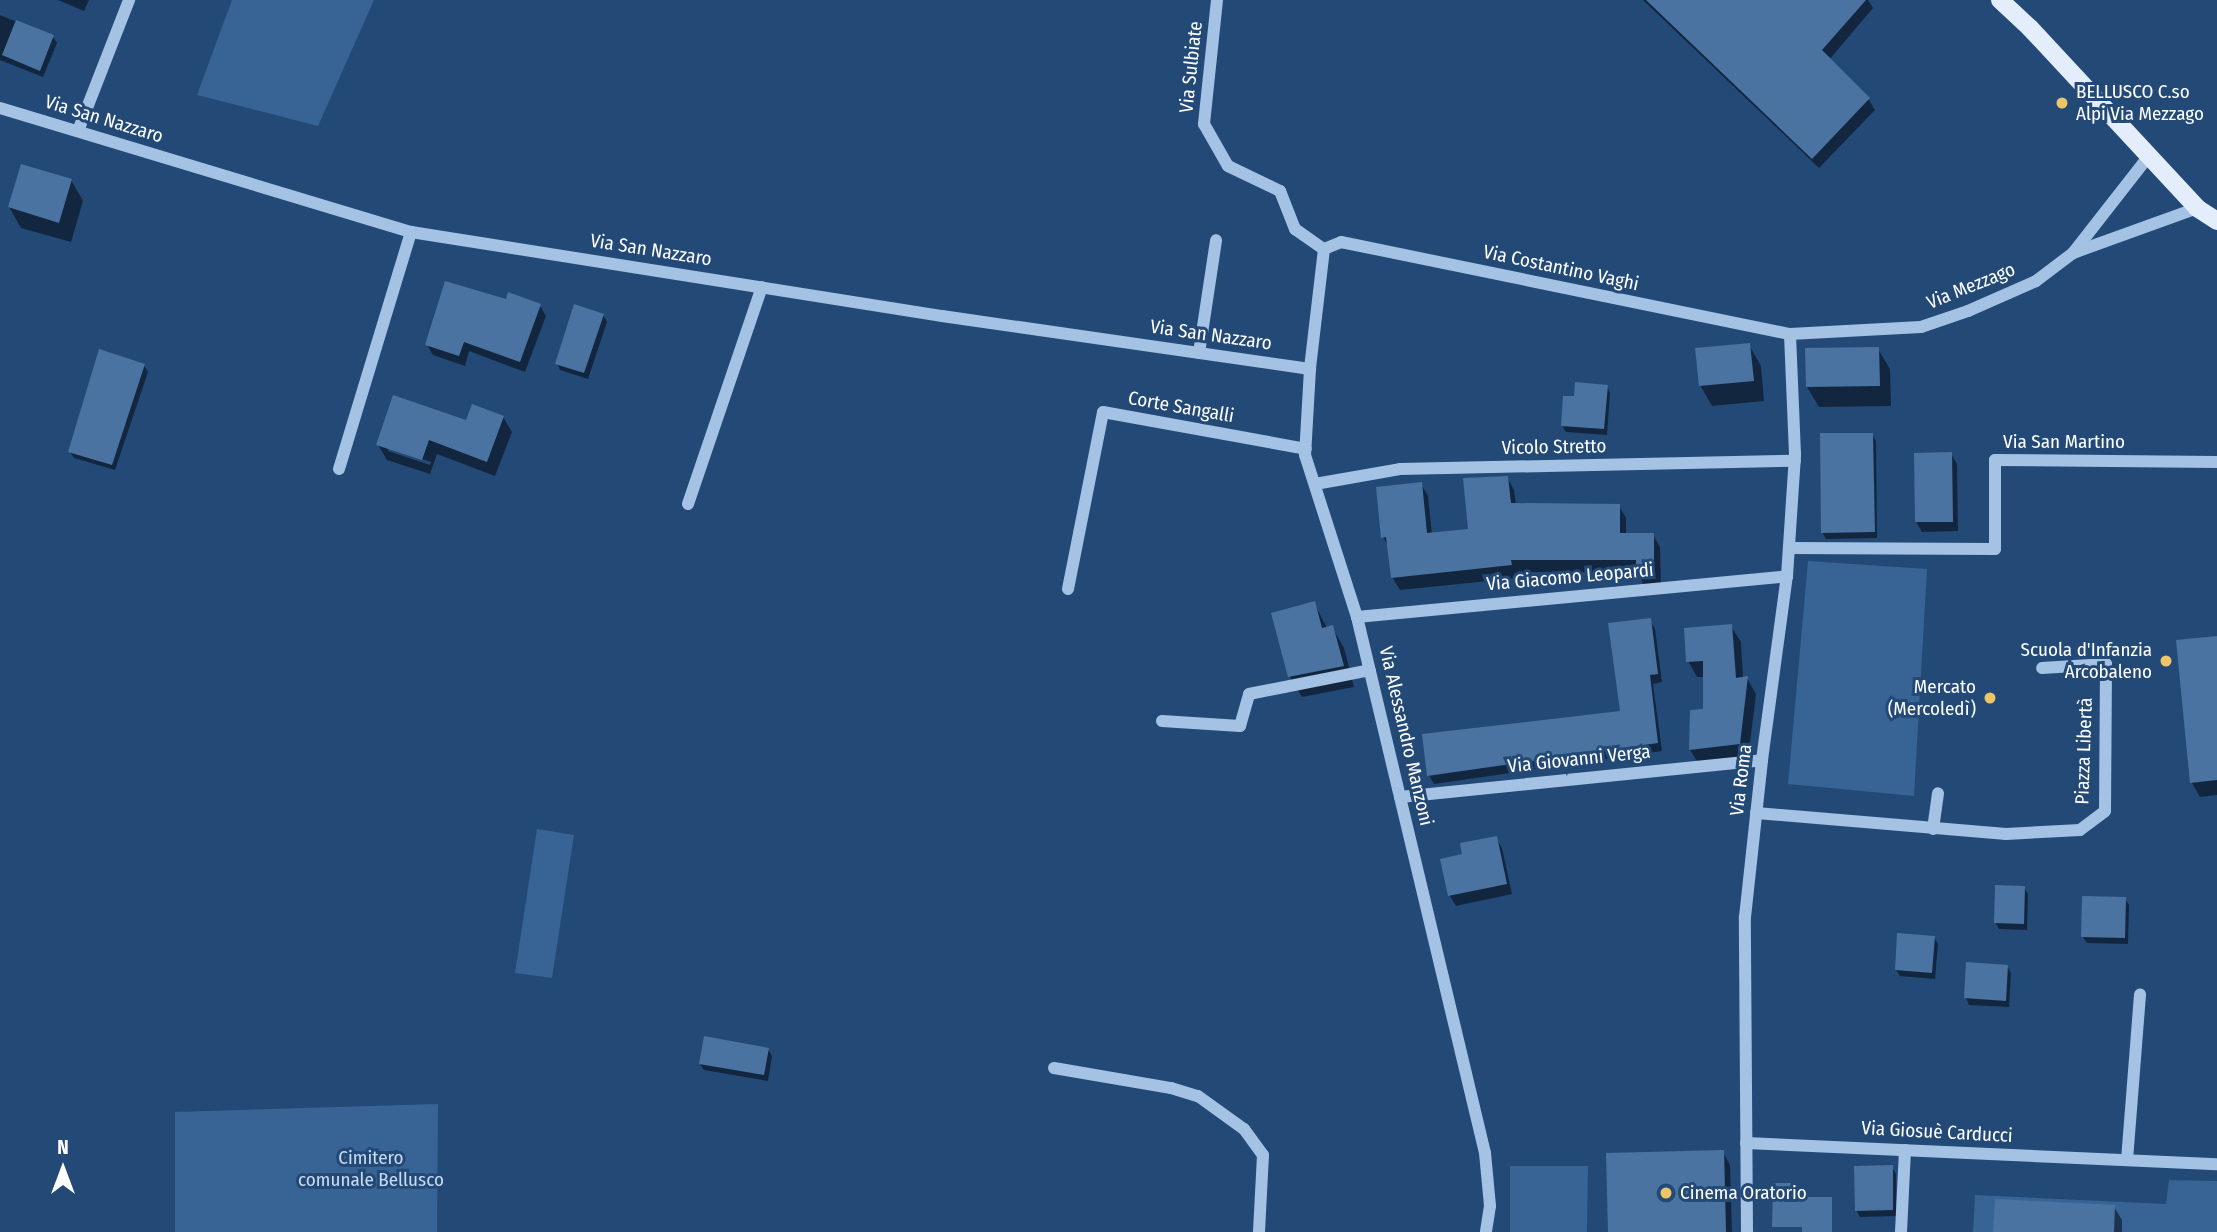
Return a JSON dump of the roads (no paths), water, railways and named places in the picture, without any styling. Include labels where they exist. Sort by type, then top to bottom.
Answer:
[{"type":"main road","points":[[2000,0],[2030,28],[2197,208],[2217,221]]},
{"type":"street","points":[[78,131],[129,0]]},
{"type":"street","name":"Via Sulbiate","points":[[1217,0],[1204,124],[1228,166],[1280,191],[1295,229],[1324,249]]},
{"type":"street","name":"Via San Nazzaro","points":[[0,108],[411,232],[1310,369]]},
{"type":"street","name":"Via Mezzago","points":[[1790,334],[1921,327],[1968,311],[2036,281],[2073,253],[2148,157]]},
{"type":"street","name":"Via Mezzago","points":[[2073,253],[2197,208]]},
{"type":"street","points":[[339,468],[411,232]]},
{"type":"street","points":[[1199,353],[1216,240]]},
{"type":"street","name":"Via Costantino Vaghi","points":[[1324,249],[1341,242],[1790,334]]},
{"type":"street","name":"Via Alessandro Manzoni","points":[[1324,249],[1310,369],[1306,449],[1357,617],[1485,1153],[1490,1206],[1486,1232]]},
{"type":"street","points":[[688,504],[762,287]]},
{"type":"street","name":"Via Roma","points":[[1747,1232],[1745,917],[1762,760],[1787,576],[1795,461],[1790,334]]},
{"type":"street","name":"Corte Sangalli","points":[[1068,589],[1103,412],[1306,449]]},
{"type":"street","name":"Via San Martino","points":[[1789,548],[1995,549],[1995,460],[2217,462]]},
{"type":"street","name":"Vicolo Stretto","points":[[1315,484],[1400,469],[1795,461]]},
{"type":"street","name":"Via Giacomo Leopardi","points":[[1357,617],[1787,576]]},
{"type":"street","name":"Piazza Libertà","points":[[1756,813],[2006,834],[2080,830],[2105,811],[2106,664],[2042,668]]},
{"type":"street","points":[[1162,721],[1240,726],[1249,694],[1370,670]]},
{"type":"street","name":"Via Giovanni Verga","points":[[1401,797],[1762,760]]},
{"type":"street","points":[[1933,829],[1938,793]]},
{"type":"street","points":[[2127,1160],[2140,995]]},
{"type":"street","points":[[1054,1068],[1171,1088],[1198,1096],[1244,1129],[1263,1155],[1259,1232]]},
{"type":"street","name":"Via Giosuè Carducci","points":[[1746,1143],[2217,1164]]},
{"type":"street","points":[[1901,1232],[1905,1150]]},
{"type":"place","name":"BELLUSCO C.so Alpi Via Mezzago","points":[[2062,103]]},
{"type":"place","name":"Scuola d'Infanzia Arcobaleno","points":[[2166,661]]},
{"type":"place","name":"Mercato (Mercoledì)","points":[[1990,698]]},
{"type":"place","name":"Cinema Oratorio","points":[[1666,1193]]},
{"type":"park label","name":"Cimitero comunale Bellusco","points":[[371,1169]]}]
